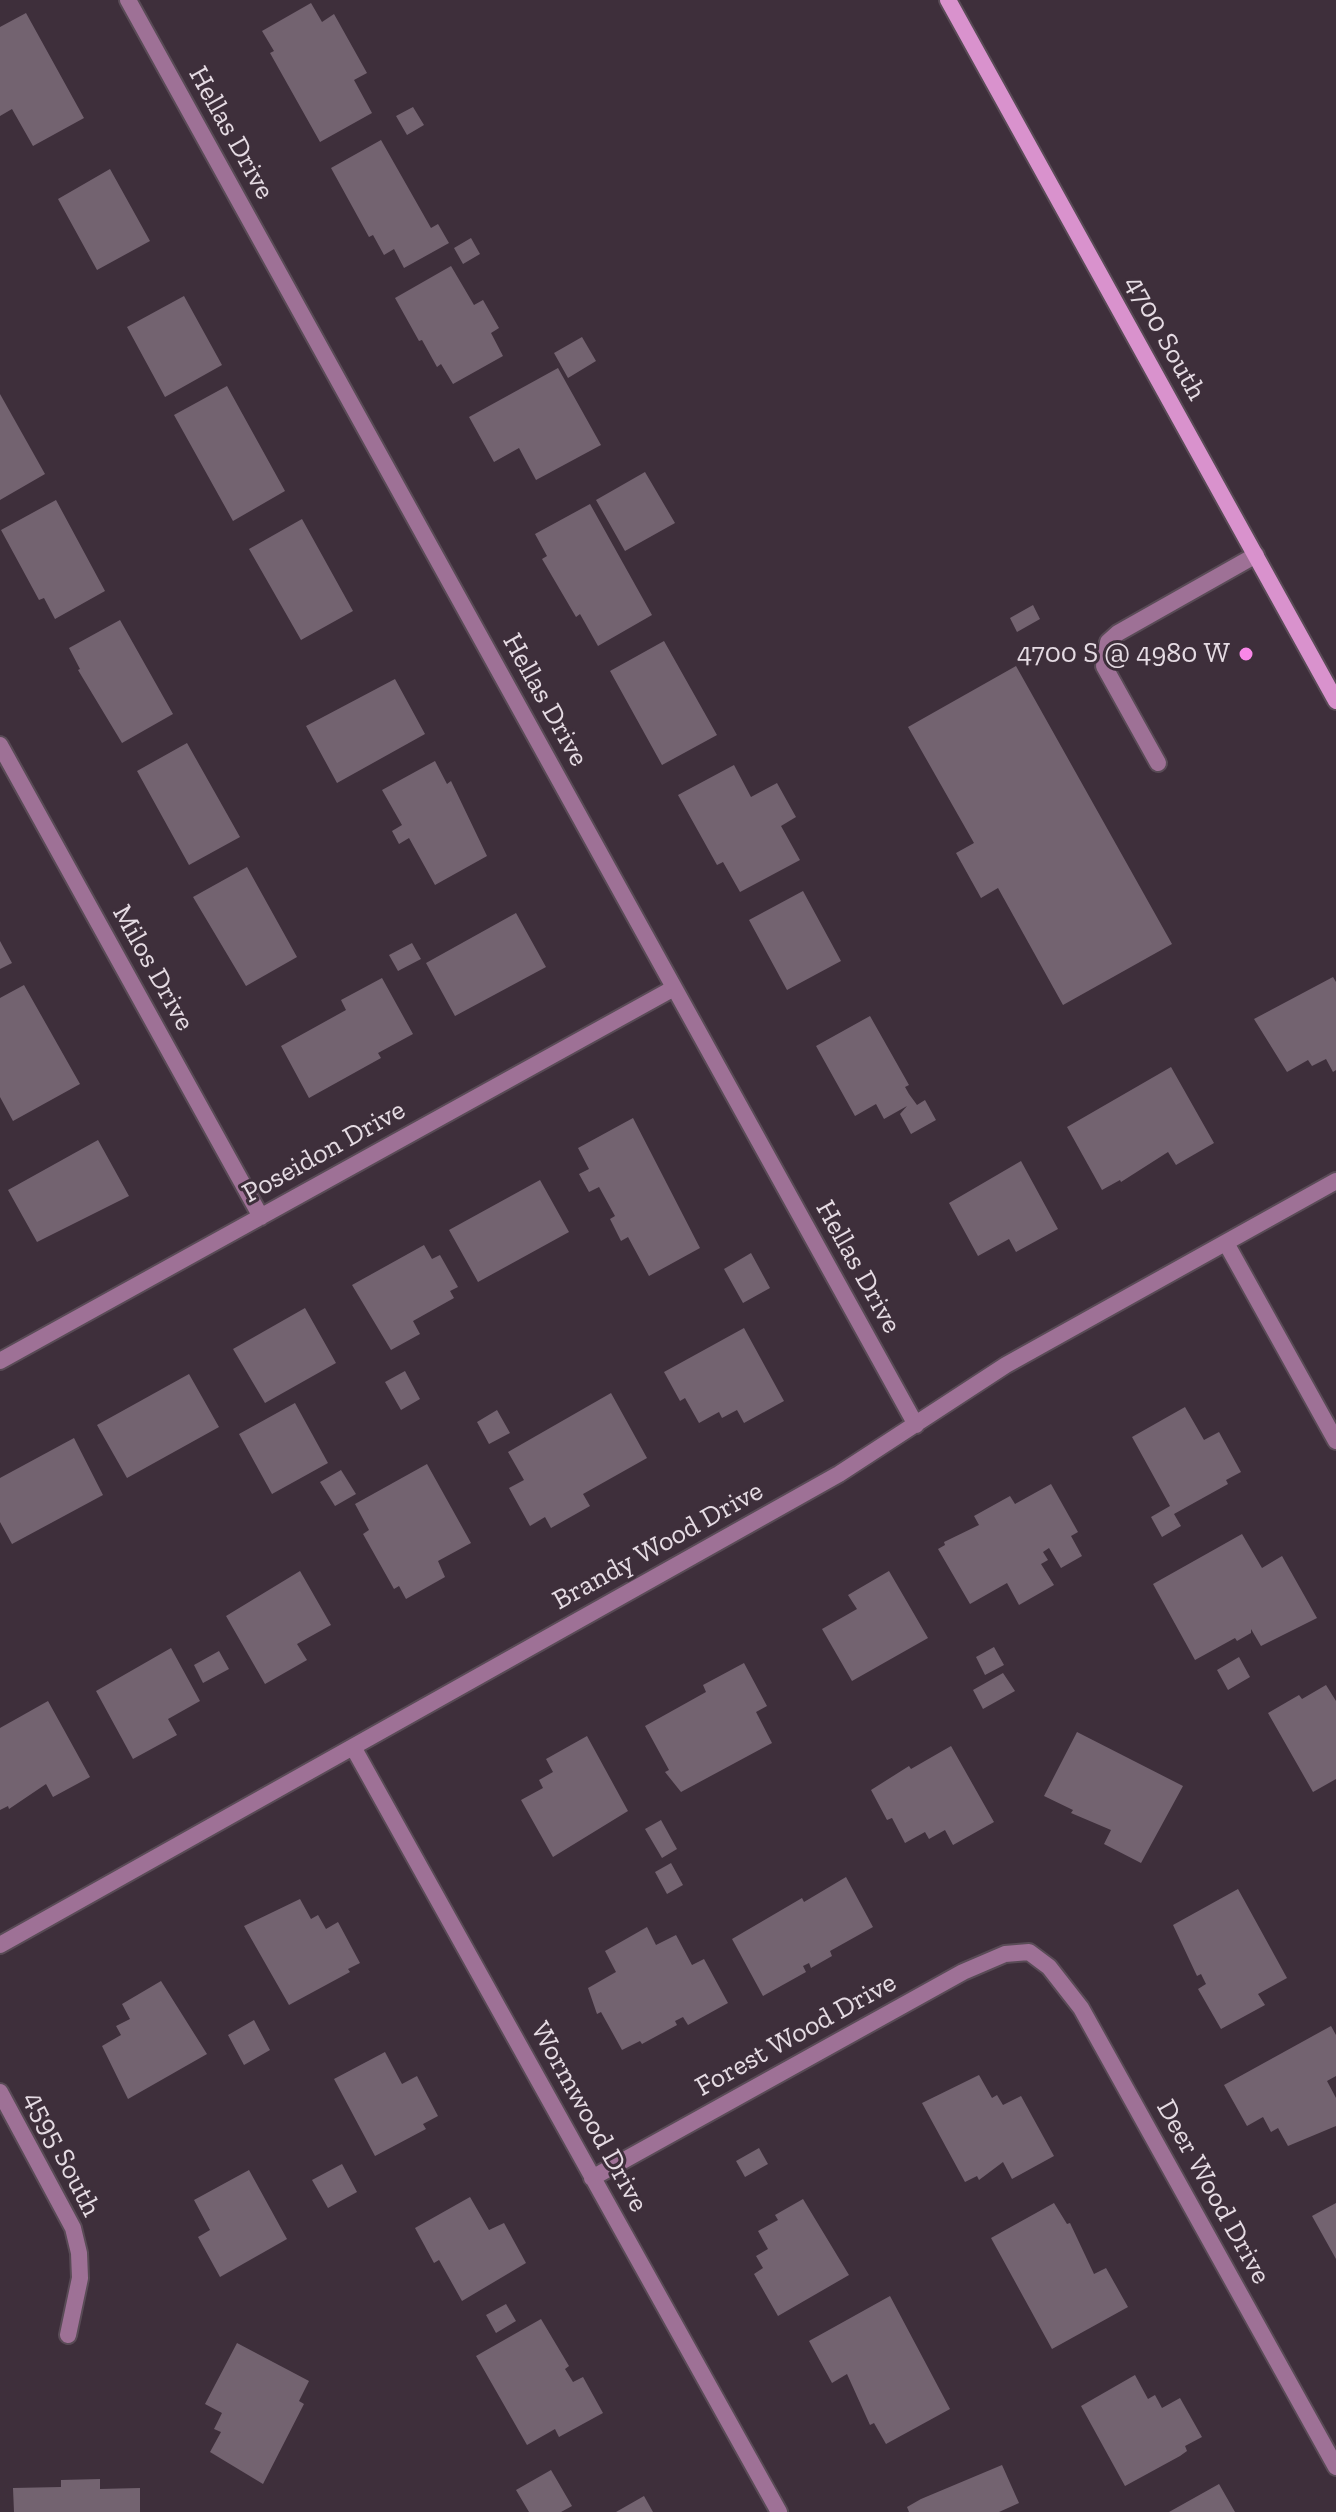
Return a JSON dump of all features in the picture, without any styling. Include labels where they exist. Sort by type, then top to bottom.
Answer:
[{"type":"main road","name":"4700 South","points":[[948,0],[1336,701]]},
{"type":"street","name":"Hellas Drive","points":[[128,0],[916,1425]]},
{"type":"street","points":[[1158,763],[1104,666],[1108,642],[1118,633],[1256,555]]},
{"type":"street","name":"Milos Drive","points":[[0,745],[261,1217]]},
{"type":"street","name":"Poseidon Drive","points":[[0,1361],[674,988]]},
{"type":"street","name":"Brandy Wood Drive","points":[[0,1945],[839,1474],[1006,1365],[1336,1181]]},
{"type":"street","points":[[1226,1243],[1336,1441]]},
{"type":"street","name":"Wormwood Drive","points":[[353,1747],[779,2512]]},
{"type":"street","name":"Forest Wood Drive","points":[[592,2178],[963,1972],[1005,1954],[1029,1952]]},
{"type":"street","name":"Deer Wood Drive","points":[[1029,1952],[1049,1967],[1081,2008],[1336,2467]]},
{"type":"street","name":"4595 South","points":[[0,2092],[73,2228],[79,2253],[80,2278],[68,2335]]},
{"type":"building","points":[[311,3],[322,22],[334,14],[367,73],[354,80],[372,113],[320,142],[270,53],[274,51],[262,31]]},
{"type":"building","points":[[26,13],[84,118],[33,146],[12,109],[0,116],[0,27]]},
{"type":"building","points":[[413,107],[424,125],[407,135],[396,116]]},
{"type":"building","points":[[381,140],[431,228],[438,224],[449,243],[404,268],[394,249],[384,255],[373,235],[369,237],[331,168]]},
{"type":"building","points":[[110,169],[150,241],[97,270],[58,199]]},
{"type":"building","points":[[471,238],[480,254],[463,264],[454,248]]},
{"type":"building","points":[[451,266],[474,305],[483,300],[499,328],[491,333],[503,356],[453,384],[441,364],[437,367],[422,340],[419,341],[395,298]]},
{"type":"building","points":[[184,296],[222,365],[165,397],[127,327]]},
{"type":"building","points":[[582,337],[596,361],[568,378],[554,353]]},
{"type":"building","points":[[558,368],[601,445],[536,480],[519,448],[494,462],[469,417]]},
{"type":"building","points":[[227,386],[285,491],[233,521],[174,415]]},
{"type":"building","points":[[0,394],[45,474],[0,500]]},
{"type":"building","points":[[645,472],[675,523],[625,551],[596,500]]},
{"type":"building","points":[[56,500],[105,591],[55,619],[44,598],[39,600],[1,530]]},
{"type":"building","points":[[590,504],[652,615],[598,646],[580,614],[576,617],[542,559],[547,556],[535,534]]},
{"type":"building","points":[[302,519],[353,611],[301,640],[249,549]]},
{"type":"building","points":[[1033,605],[1040,619],[1017,632],[1010,618]]},
{"type":"building","points":[[120,620],[173,714],[122,743],[78,670],[69,648]]},
{"type":"building","points":[[664,641],[717,735],[662,765],[610,671]]},
{"type":"building","points":[[1016,666],[1172,944],[1063,1005],[998,888],[981,898],[956,853],[974,843],[908,727]]},
{"type":"building","points":[[395,679],[425,734],[337,783],[306,726]]},
{"type":"building","points":[[187,743],[240,837],[189,865],[137,771]]},
{"type":"building","points":[[435,761],[447,784],[451,781],[487,856],[435,885],[409,838],[399,844],[392,831],[402,825],[382,790]]},
{"type":"building","points":[[734,765],[751,797],[777,783],[796,817],[781,826],[800,860],[740,892],[723,862],[717,865],[678,795]]},
{"type":"building","points":[[247,867],[297,957],[246,986],[193,897]]},
{"type":"building","points":[[803,891],[841,961],[787,990],[749,920]]},
{"type":"building","points":[[516,913],[546,967],[455,1016],[426,963]]},
{"type":"building","points":[[0,941],[12,963],[0,969]]},
{"type":"building","points":[[412,943],[421,959],[398,971],[389,955]]},
{"type":"building","points":[[1333,977],[1336,982],[1336,1070],[1333,1072],[1326,1059],[1312,1066],[1308,1060],[1287,1072],[1254,1019]]},
{"type":"building","points":[[382,978],[413,1034],[378,1053],[381,1058],[309,1098],[281,1046],[346,1010],[341,1000]]},
{"type":"building","points":[[24,985],[80,1084],[13,1121],[0,1097],[0,998]]},
{"type":"building","points":[[870,1016],[909,1085],[905,1087],[909,1094],[917,1105],[925,1100],[936,1120],[911,1134],[900,1114],[907,1106],[884,1119],[876,1104],[855,1116],[816,1046]]},
{"type":"building","points":[[1171,1067],[1214,1143],[1176,1165],[1168,1152],[1121,1182],[1102,1190],[1067,1127]]},
{"type":"building","points":[[633,1118],[700,1248],[649,1276],[628,1237],[621,1241],[610,1219],[615,1216],[599,1187],[589,1192],[579,1174],[589,1169],[578,1148]]},
{"type":"building","points":[[98,1140],[129,1196],[37,1242],[8,1190]]},
{"type":"building","points":[[1021,1161],[1058,1229],[1016,1252],[1009,1239],[978,1256],[949,1203]]},
{"type":"building","points":[[540,1180],[569,1232],[478,1282],[449,1230]]},
{"type":"building","points":[[424,1245],[432,1259],[440,1255],[458,1287],[450,1291],[454,1298],[413,1321],[420,1334],[391,1350],[352,1285]]},
{"type":"building","points":[[751,1253],[770,1288],[743,1303],[724,1269]]},
{"type":"building","points":[[305,1308],[336,1363],[265,1403],[233,1349]]},
{"type":"building","points":[[744,1328],[784,1401],[744,1423],[737,1410],[722,1418],[719,1412],[699,1423],[685,1398],[680,1401],[664,1372]]},
{"type":"building","points":[[405,1371],[420,1399],[401,1410],[385,1382]]},
{"type":"building","points":[[189,1374],[219,1427],[127,1478],[97,1425]]},
{"type":"building","points":[[611,1393],[647,1458],[583,1494],[590,1506],[551,1528],[545,1517],[530,1526],[509,1488],[524,1480],[508,1452]]},
{"type":"building","points":[[295,1403],[328,1463],[272,1494],[239,1434]]},
{"type":"building","points":[[1185,1407],[1204,1440],[1219,1432],[1241,1472],[1226,1480],[1228,1484],[1174,1514],[1181,1526],[1162,1537],[1151,1517],[1170,1506],[1132,1437]]},
{"type":"building","points":[[497,1410],[510,1433],[489,1444],[477,1422]]},
{"type":"building","points":[[74,1438],[103,1495],[12,1544],[0,1522],[0,1478]]},
{"type":"building","points":[[427,1464],[471,1543],[438,1561],[445,1577],[406,1599],[399,1586],[394,1589],[363,1534],[369,1530],[355,1504]]},
{"type":"building","points":[[341,1470],[356,1494],[335,1506],[320,1482]]},
{"type":"building","points":[[1051,1484],[1078,1532],[1071,1536],[1082,1556],[1061,1568],[1049,1548],[1043,1552],[1048,1560],[1041,1564],[1054,1585],[1019,1605],[1007,1583],[970,1604],[938,1549],[945,1545],[944,1542],[979,1525],[974,1516],[1010,1496],[1015,1504]]},
{"type":"building","points":[[1242,1534],[1262,1568],[1282,1556],[1317,1618],[1261,1646],[1251,1629],[1251,1633],[1237,1641],[1235,1638],[1195,1660],[1153,1584]]},
{"type":"building","points":[[300,1571],[331,1625],[297,1644],[307,1660],[265,1684],[226,1616]]},
{"type":"building","points":[[889,1571],[928,1638],[852,1681],[822,1629],[857,1609],[848,1595]]},
{"type":"building","points":[[994,1647],[1004,1665],[985,1675],[976,1657]]},
{"type":"building","points":[[171,1648],[200,1701],[168,1719],[177,1735],[133,1759],[96,1691]]},
{"type":"building","points":[[219,1651],[229,1669],[203,1683],[194,1665]]},
{"type":"building","points":[[1239,1657],[1250,1677],[1228,1690],[1217,1670]]},
{"type":"building","points":[[744,1663],[767,1706],[756,1712],[772,1743],[681,1792],[665,1772],[669,1770],[645,1726],[706,1692],[703,1685]]},
{"type":"building","points":[[1003,1673],[1015,1691],[983,1709],[973,1690]]},
{"type":"building","points":[[1326,1685],[1336,1701],[1336,1779],[1313,1792],[1268,1713],[1299,1695],[1302,1699]]},
{"type":"building","points":[[48,1701],[90,1777],[53,1797],[46,1784],[9,1809],[8,1806],[0,1810],[0,1728]]},
{"type":"building","points":[[1077,1732],[1183,1786],[1141,1863],[1104,1844],[1111,1830],[1071,1813],[1073,1810],[1044,1796]]},
{"type":"building","points":[[587,1736],[628,1811],[553,1857],[521,1800],[543,1788],[539,1780],[553,1772],[546,1759]]},
{"type":"building","points":[[951,1746],[994,1822],[953,1845],[945,1830],[929,1839],[925,1832],[905,1843],[892,1818],[887,1820],[871,1790],[909,1766],[911,1769]]},
{"type":"building","points":[[661,1820],[677,1849],[662,1858],[645,1829]]},
{"type":"building","points":[[671,1863],[683,1885],[667,1894],[655,1872]]},
{"type":"building","points":[[846,1877],[873,1927],[830,1951],[832,1956],[811,1968],[809,1963],[803,1966],[806,1972],[763,1996],[732,1939],[802,1898],[804,1902]]},
{"type":"building","points":[[1238,1889],[1287,1978],[1258,1994],[1265,2005],[1221,2029],[1198,1989],[1206,1984],[1201,1974],[1197,1976],[1173,1925]]},
{"type":"building","points":[[300,1899],[311,1919],[318,1915],[326,1929],[338,1922],[360,1963],[348,1969],[350,1972],[289,2005],[244,1926]]},
{"type":"building","points":[[647,1927],[656,1945],[676,1935],[692,1965],[704,1959],[728,2003],[688,2025],[683,2017],[675,2021],[677,2025],[642,2044],[640,2041],[622,2050],[601,2012],[597,2014],[588,1988],[616,1972],[605,1951]]},
{"type":"building","points":[[161,1981],[207,2054],[128,2099],[102,2046],[121,2035],[116,2026],[130,2019],[122,2004]]},
{"type":"building","points":[[254,2020],[270,2050],[244,2065],[228,2035]]},
{"type":"building","points":[[1331,2026],[1336,2035],[1336,2076],[1327,2081],[1336,2098],[1336,2126],[1288,2146],[1278,2128],[1271,2132],[1263,2117],[1247,2126],[1224,2085]]},
{"type":"building","points":[[385,2052],[402,2084],[417,2076],[438,2116],[423,2124],[426,2129],[375,2156],[334,2079]]},
{"type":"building","points":[[979,2075],[992,2098],[997,2095],[1003,2105],[1021,2096],[1054,2156],[1012,2179],[1003,2162],[979,2180],[977,2176],[965,2182],[922,2103]]},
{"type":"building","points":[[759,2148],[768,2164],[745,2177],[736,2161]]},
{"type":"building","points":[[342,2164],[357,2192],[328,2208],[312,2180]]},
{"type":"building","points":[[249,2170],[287,2239],[220,2277],[198,2237],[210,2230],[194,2200]]},
{"type":"building","points":[[470,2197],[489,2230],[504,2223],[526,2263],[462,2301],[439,2260],[434,2263],[415,2228]]},
{"type":"building","points":[[803,2199],[849,2275],[778,2316],[754,2274],[763,2268],[756,2256],[768,2249],[758,2231],[778,2220],[775,2215]]},
{"type":"building","points":[[1054,2203],[1067,2224],[1070,2223],[1094,2274],[1106,2268],[1128,2307],[1052,2349],[991,2238]]},
{"type":"building","points":[[1336,2203],[1336,2259],[1312,2216]]},
{"type":"building","points":[[890,2296],[950,2409],[886,2444],[874,2423],[870,2425],[847,2374],[832,2383],[809,2341]]},
{"type":"building","points":[[506,2304],[516,2321],[496,2333],[486,2315]]},
{"type":"building","points":[[541,2319],[569,2366],[565,2369],[573,2382],[583,2377],[603,2413],[559,2437],[555,2429],[527,2445],[476,2356]]},
{"type":"building","points":[[237,2343],[309,2381],[299,2401],[304,2404],[263,2484],[210,2452],[221,2432],[214,2429],[222,2413],[205,2404]]},
{"type":"building","points":[[1135,2375],[1148,2399],[1155,2395],[1162,2408],[1180,2398],[1202,2437],[1185,2446],[1187,2451],[1180,2456],[1125,2486],[1081,2406]]},
{"type":"building","points":[[1002,2465],[1019,2503],[999,2512],[909,2512],[907,2507],[921,2499]]},
{"type":"building","points":[[551,2470],[572,2506],[561,2512],[529,2512],[516,2490]]},
{"type":"building","points":[[100,2479],[100,2489],[140,2488],[140,2512],[14,2512],[13,2488],[61,2487],[61,2480]]},
{"type":"building","points":[[1219,2484],[1235,2512],[1169,2512]]},
{"type":"building","points":[[644,2496],[653,2512],[616,2512]]},
{"type":"place","name":"4700 S @ 4980 W","points":[[1246,654]]}]
